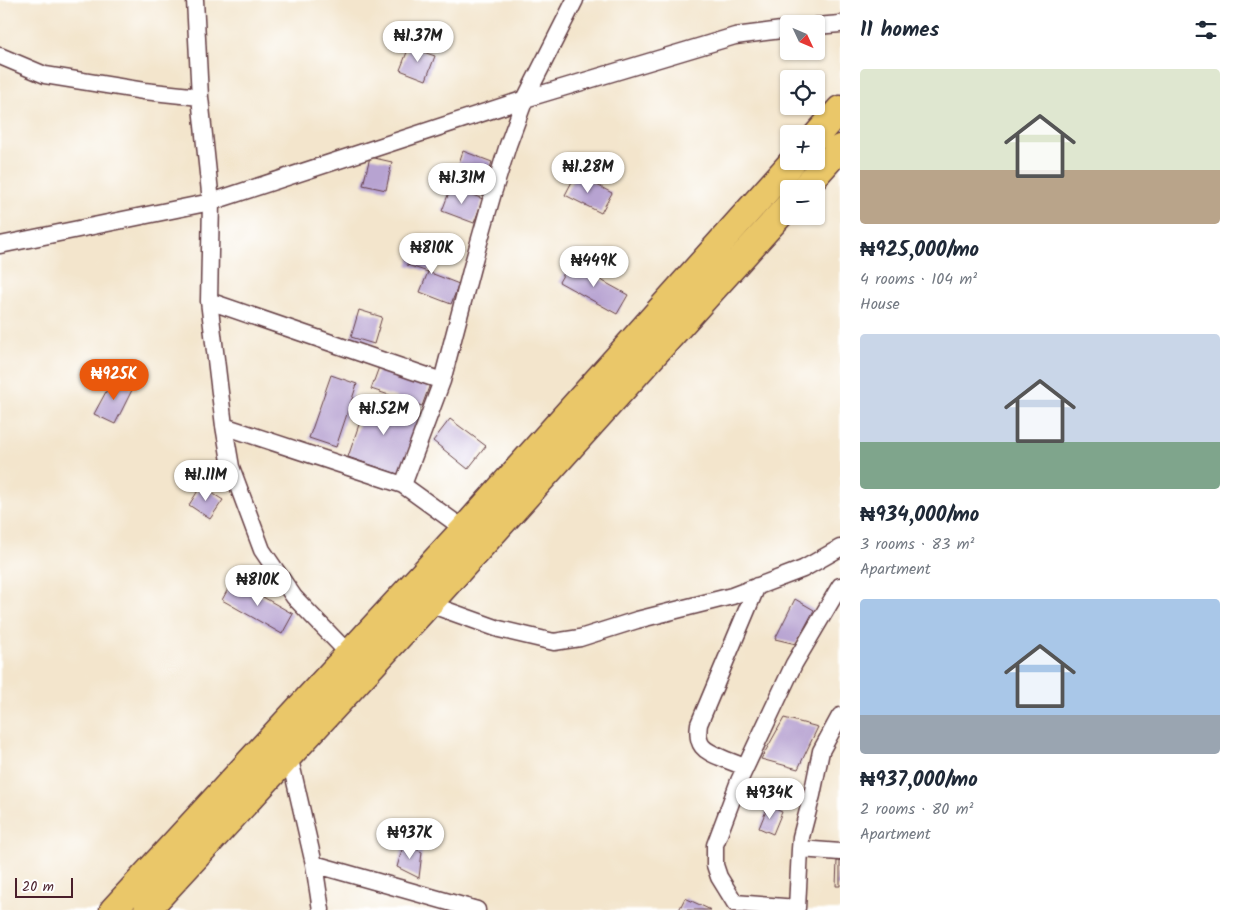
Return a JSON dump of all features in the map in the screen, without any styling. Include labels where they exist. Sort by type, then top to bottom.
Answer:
[{"type":"main road","points":[[825,126],[840,109]]},
{"type":"main road","points":[[811,180],[840,148]]},
{"type":"main road","points":[[113,910],[464,529],[785,170]]},
{"type":"main road","points":[[147,910],[429,604],[780,215]]},
{"type":"street","points":[[195,0],[200,97],[211,202],[209,300],[224,426],[231,466],[262,550],[294,598],[348,653]]},
{"type":"street","points":[[403,485],[442,382],[450,345],[492,194],[525,99],[575,0]]},
{"type":"street","points":[[825,25],[840,24]]},
{"type":"street","points":[[0,244],[211,202],[525,99],[735,36],[780,30]]},
{"type":"street","points":[[0,56],[45,74],[144,91],[200,97]]},
{"type":"street","points":[[209,300],[442,382]]},
{"type":"street","points":[[224,426],[403,485],[464,529]]},
{"type":"street","points":[[429,604],[499,629],[554,642],[580,638],[637,620],[732,596],[803,569],[836,553]]},
{"type":"street","points":[[745,767],[707,751],[701,745],[698,735],[699,724],[757,586]]},
{"type":"street","points":[[840,586],[794,664],[738,781],[715,845],[715,865],[719,877],[735,903],[797,908],[801,837],[822,751],[840,716]]},
{"type":"street","points":[[289,755],[314,864],[321,910]]},
{"type":"street","points":[[800,849],[840,852]]},
{"type":"street","points":[[314,864],[477,910]]},
{"type":"building","points":[[409,47],[435,56],[426,80],[400,70]]},
{"type":"building","points":[[463,151],[492,162],[484,185],[455,175]]},
{"type":"building","points":[[370,157],[392,162],[386,190],[363,185]]},
{"type":"building","points":[[576,174],[612,193],[601,213],[565,195]]},
{"type":"building","points":[[451,187],[483,199],[474,223],[442,211]]},
{"type":"building","points":[[417,242],[438,251],[428,272],[407,265]]},
{"type":"building","points":[[570,263],[628,295],[617,314],[559,282]]},
{"type":"building","points":[[428,272],[459,284],[451,304],[420,292]]},
{"type":"building","points":[[359,310],[382,317],[374,344],[351,337]]},
{"type":"building","points":[[379,367],[430,384],[422,406],[371,389]]},
{"type":"building","points":[[115,375],[132,390],[115,424],[94,414]]},
{"type":"building","points":[[331,375],[357,384],[336,447],[309,438]]},
{"type":"building","points":[[368,398],[421,416],[400,475],[348,457]]},
{"type":"building","points":[[450,419],[486,446],[468,469],[433,441]]},
{"type":"building","points":[[201,486],[223,500],[210,519],[189,505]]},
{"type":"building","points":[[233,580],[293,614],[282,634],[222,600]]},
{"type":"building","points":[[795,599],[814,610],[796,644],[775,639]]},
{"type":"building","points":[[784,718],[818,727],[798,769],[761,759]]},
{"type":"building","points":[[768,806],[782,812],[773,834],[759,828]]},
{"type":"building","points":[[404,843],[422,852],[419,878],[397,867]]},
{"type":"building","points":[[837,861],[840,861],[840,886],[836,886]]},
{"type":"building","points":[[685,898],[711,910],[679,910]]}]
